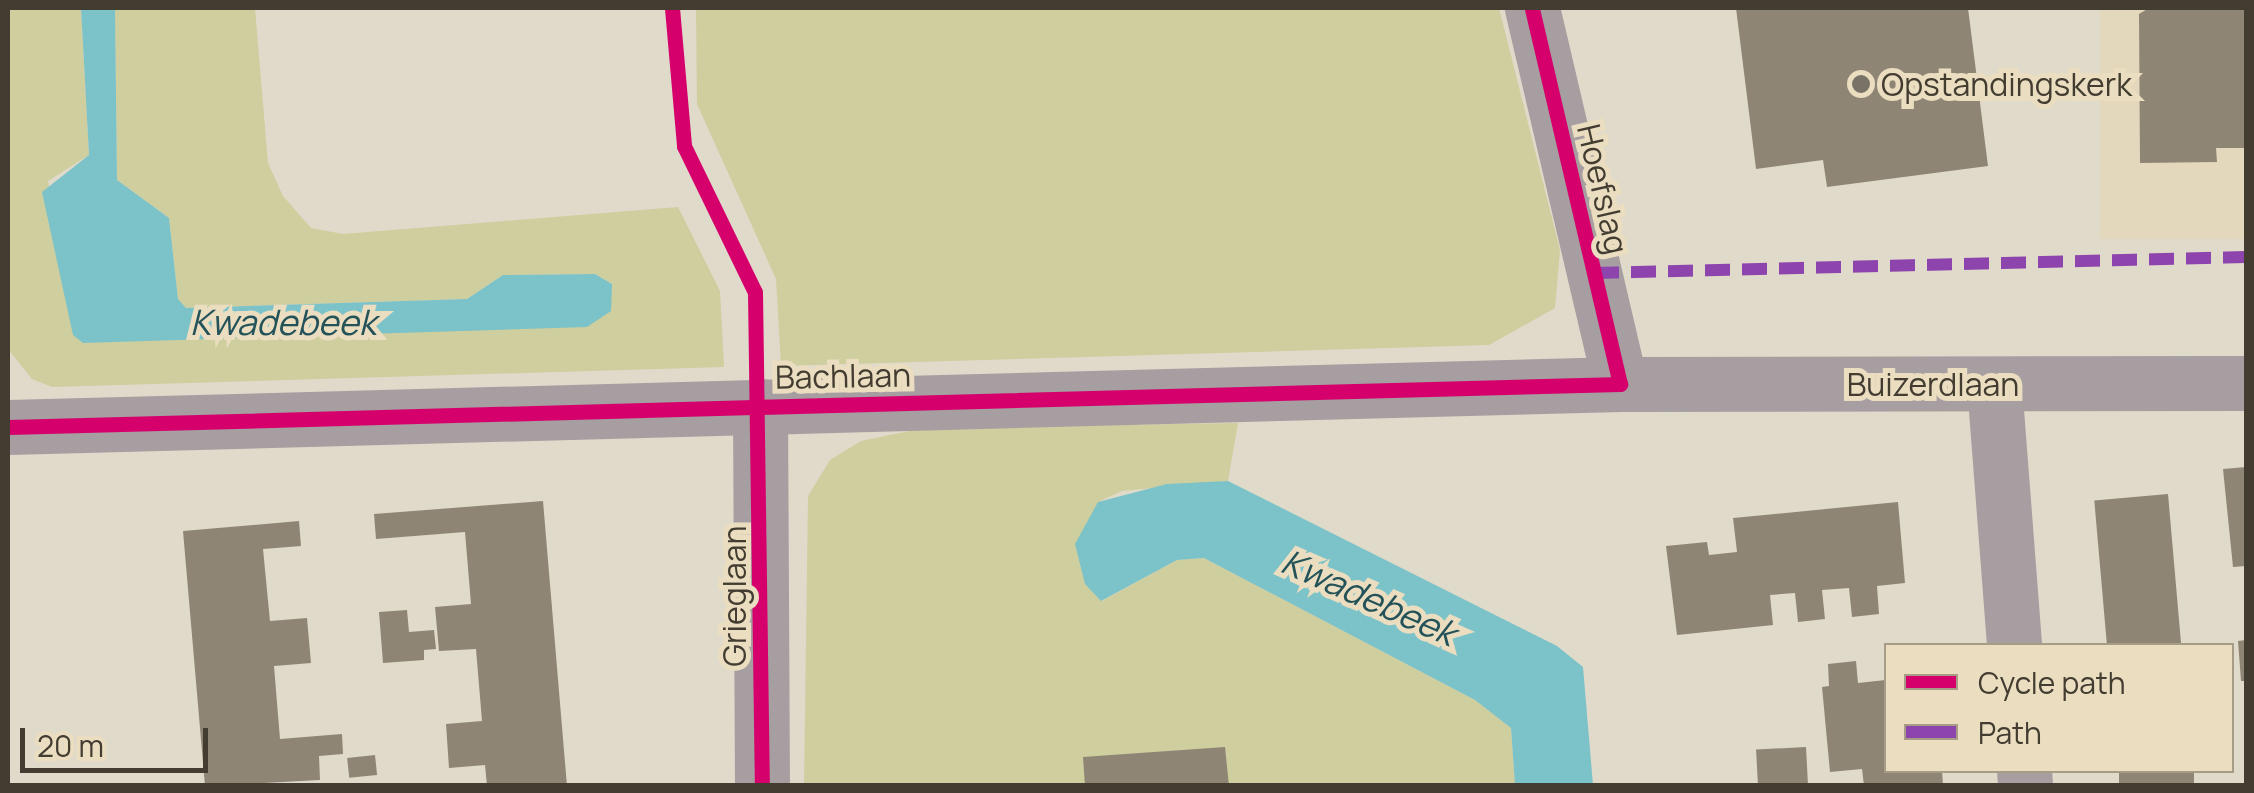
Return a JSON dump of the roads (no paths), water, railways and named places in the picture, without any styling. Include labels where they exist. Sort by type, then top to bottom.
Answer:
[{"type":"street","name":"Hoefslag","points":[[1532,8],[1620,384]]},
{"type":"street","name":"Buizerdlaan","points":[[1620,384],[2246,384]]},
{"type":"street","name":"Bachlaan","points":[[8,428],[1620,384]]},
{"type":"street","points":[[1994,384],[2014,643]]},
{"type":"street","name":"Grieglaan","points":[[760,406],[762,786]]},
{"type":"water","name":"Kwadebeek","points":[[81,8],[115,8],[117,180],[169,218],[178,299],[186,308],[467,299],[503,275],[595,274],[612,284],[611,311],[587,327],[83,343],[73,335],[42,192],[89,155]]},
{"type":"water","name":"Kwadebeek","points":[[1228,481],[1557,646],[1583,667],[1593,785],[1515,785],[1511,728],[1475,700],[1204,558],[1177,560],[1101,601],[1085,584],[1075,544],[1098,502],[1167,484]]},
{"type":"place","name":"Opstandingskerk","points":[[1861,84]]}]
